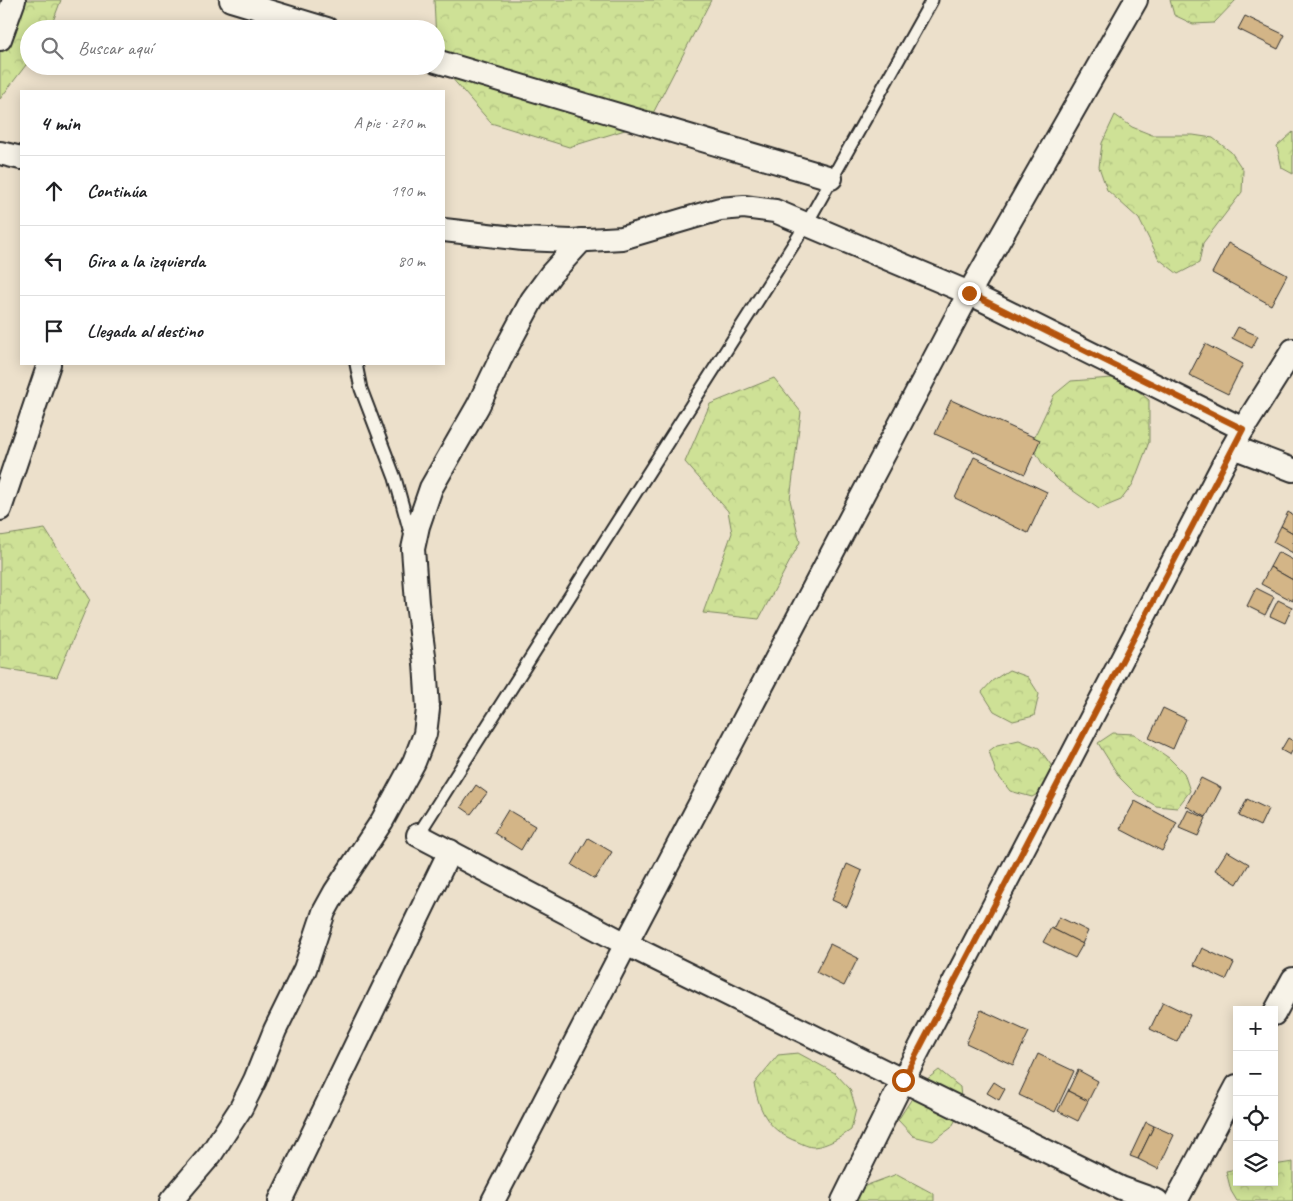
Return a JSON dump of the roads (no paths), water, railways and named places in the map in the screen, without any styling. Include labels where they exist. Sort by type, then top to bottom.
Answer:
[{"type":"street","points":[[0,39],[14,0]]},
{"type":"street","points":[[231,0],[297,20]]},
{"type":"street","points":[[493,1201],[626,944],[969,293],[1136,0]]},
{"type":"street","points":[[445,64],[831,178]]},
{"type":"street","points":[[0,153],[20,158]]},
{"type":"street","points":[[445,230],[523,239],[582,240],[622,238],[720,208],[744,207],[775,211],[969,293],[1238,438],[1293,470]]},
{"type":"street","points":[[171,1201],[211,1154],[241,1108],[255,1080],[275,1030],[305,969],[324,912],[382,821],[414,762],[425,734],[428,709],[413,545],[418,526],[432,488],[478,406],[532,300],[551,274],[582,240]]},
{"type":"street","points":[[843,1201],[903,1080],[1238,438],[1293,350]]},
{"type":"street","points":[[0,509],[49,365]]},
{"type":"street","points":[[418,835],[626,944],[1121,1188],[1157,1201]]},
{"type":"street","points":[[280,1201],[450,851]]},
{"type":"street","points":[[1278,1007],[1293,979]]},
{"type":"street","points":[[1176,1201],[1233,1094]]},
{"type":"lane","points":[[418,835],[807,223],[932,0]]},
{"type":"lane","points":[[356,365],[362,389],[398,485],[413,545]]}]
